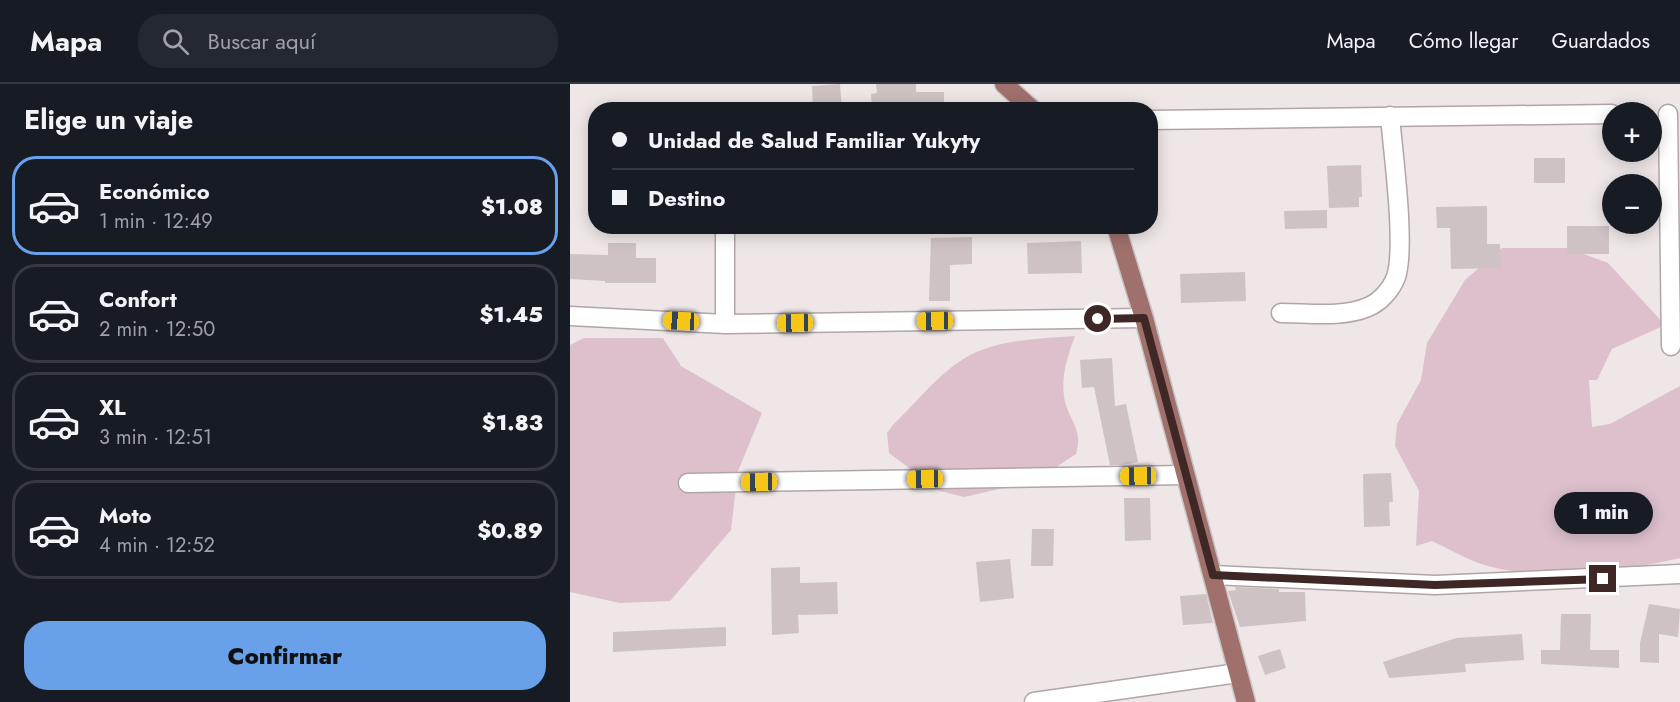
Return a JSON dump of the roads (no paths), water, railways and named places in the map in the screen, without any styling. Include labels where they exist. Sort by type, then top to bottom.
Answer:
[{"type":"main road","points":[[1004,84],[1024,102]]},
{"type":"main road","points":[[1118,234],[1144,318],[1246,702]]},
{"type":"street","points":[[1158,120],[1602,114]]},
{"type":"street","points":[[1666,114],[1671,346]]},
{"type":"street","points":[[1281,313],[1350,313],[1370,306],[1384,297],[1395,278],[1399,261],[1390,116]]},
{"type":"street","points":[[725,234],[725,324]]},
{"type":"street","points":[[570,316],[725,324],[1144,318]]},
{"type":"street","points":[[688,483],[1185,475]]},
{"type":"street","points":[[1213,575],[1435,585],[1680,574]]},
{"type":"street","points":[[1034,702],[1238,673]]}]
